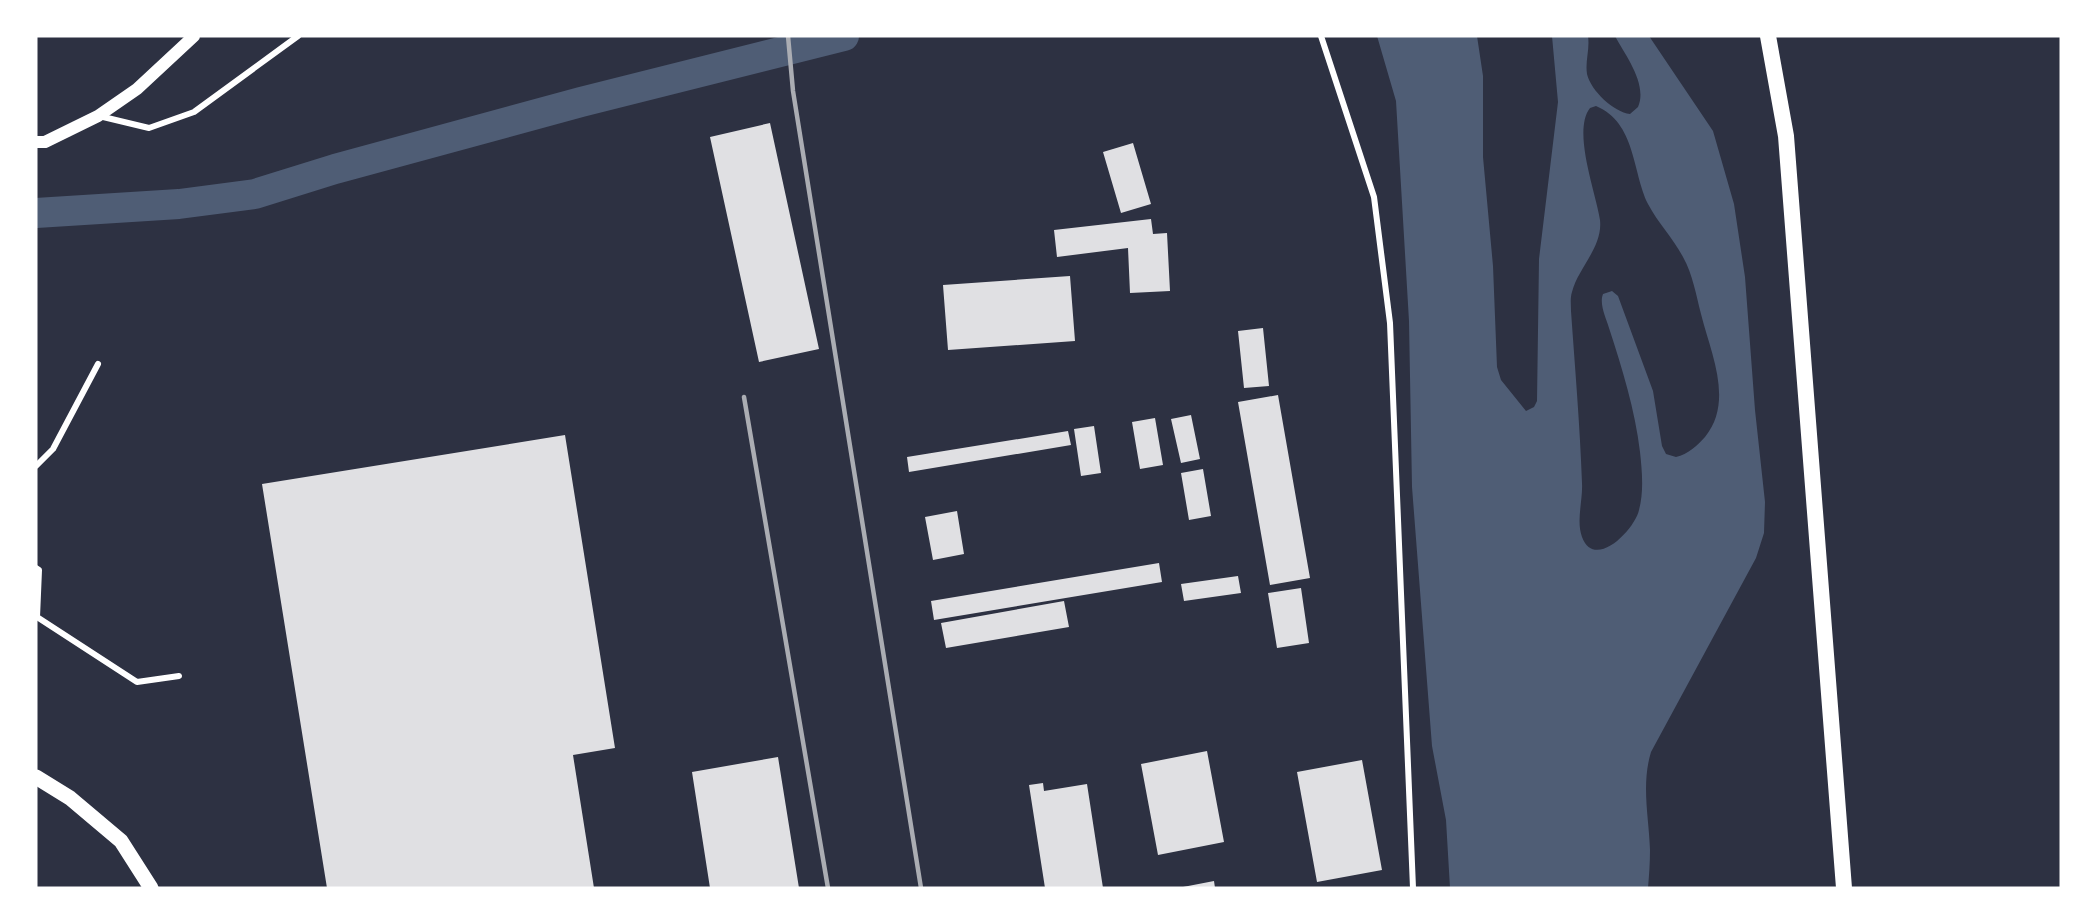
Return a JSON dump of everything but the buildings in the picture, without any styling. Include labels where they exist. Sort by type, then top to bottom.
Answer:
[{"type":"highway","points":[[1768,36],[1786,136],[1844,888]]},
{"type":"main road","points":[[36,142],[45,142],[98,116],[137,89],[194,36]]},
{"type":"main road","points":[[36,777],[70,798],[121,841],[151,888]]},
{"type":"street","points":[[98,116],[149,129],[194,112],[298,36]]},
{"type":"street","points":[[1321,36],[1374,197],[1390,322],[1413,888]]},
{"type":"street","points":[[36,466],[53,448],[98,364]]},
{"type":"street","points":[[36,568],[39,570],[37,617],[137,682],[179,676]]},
{"type":"water","points":[[1377,36],[1477,36],[1483,76],[1483,157],[1493,266],[1497,367],[1501,380],[1526,411],[1534,407],[1537,401],[1539,259],[1558,102],[1552,36],[1588,36],[1587,74],[1589,81],[1610,105],[1630,114],[1638,107],[1640,89],[1634,70],[1615,36],[1649,36],[1713,131],[1734,204],[1745,277],[1755,410],[1765,502],[1764,533],[1756,558],[1651,752],[1646,777],[1650,850],[1648,888],[1450,888],[1446,820],[1432,746],[1412,487],[1409,321],[1396,101]],"holes":[[[1596,106],[1609,114],[1626,136],[1648,204],[1679,250],[1689,271],[1718,377],[1719,393],[1714,423],[1705,437],[1684,454],[1676,457],[1666,454],[1662,446],[1653,391],[1618,296],[1612,291],[1603,294],[1603,311],[1635,421],[1641,459],[1642,488],[1639,510],[1630,527],[1614,543],[1596,550],[1588,546],[1580,531],[1582,483],[1571,294],[1594,248],[1600,230],[1600,220],[1584,146],[1585,118],[1590,108]]]},
{"type":"waterway","points":[[36,213],[179,204],[255,194],[335,169],[581,102],[844,36]]},
{"type":"railway","points":[[788,36],[793,91],[921,888]]},
{"type":"railway","points":[[744,397],[828,888]]}]
